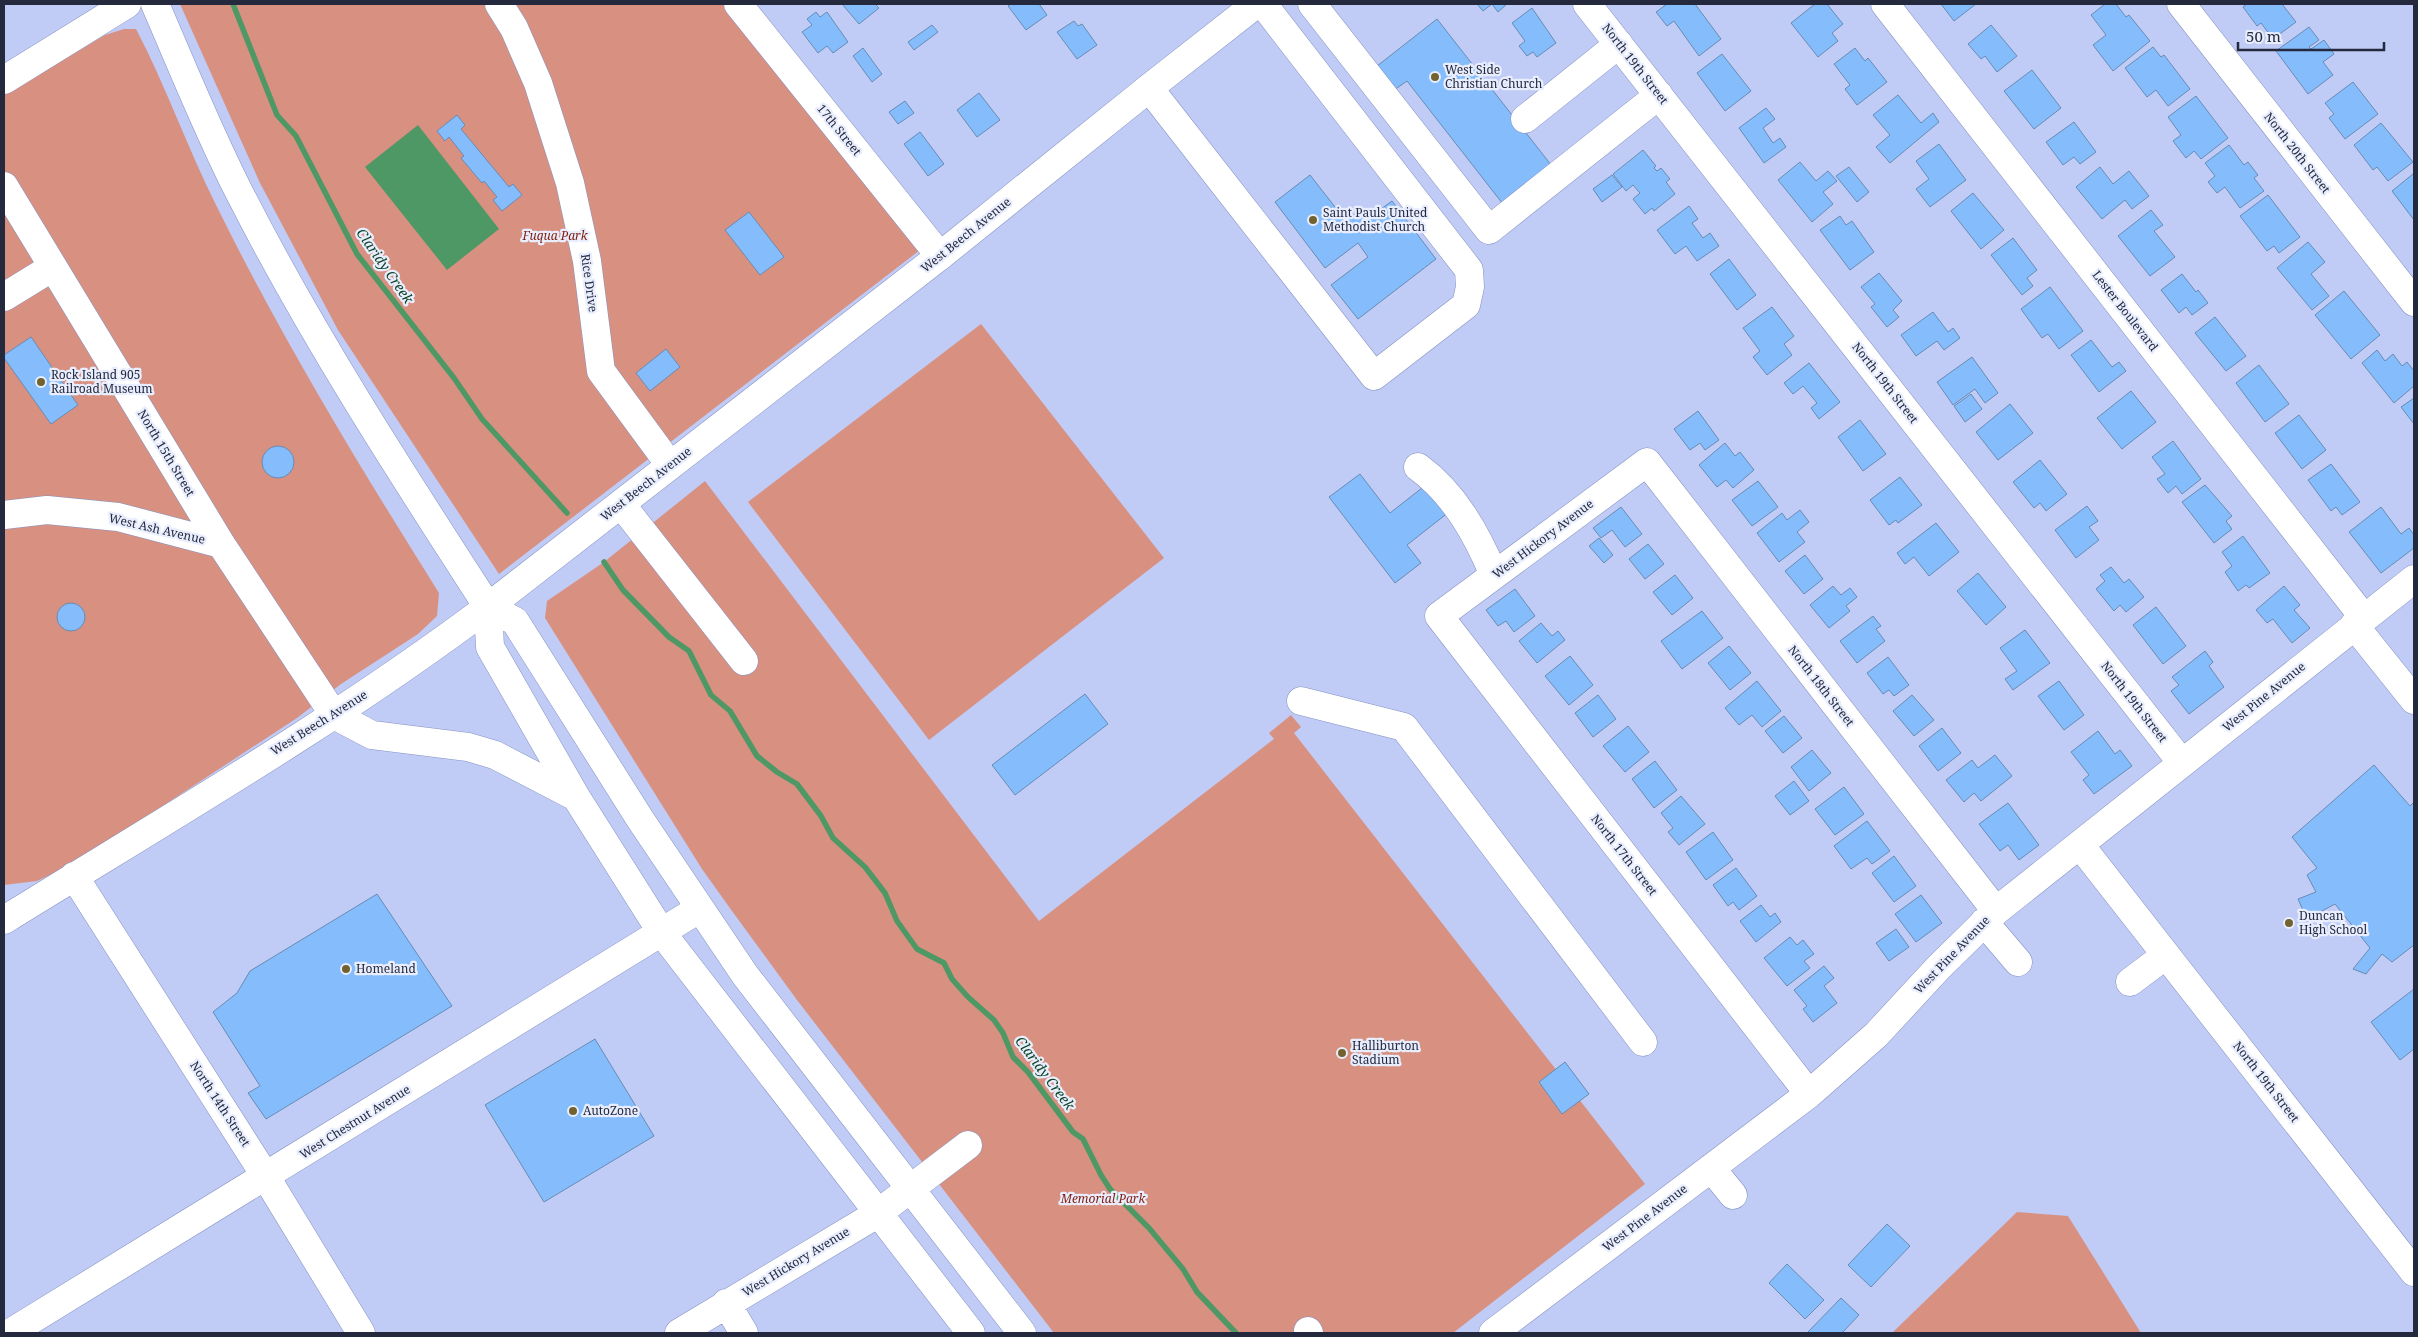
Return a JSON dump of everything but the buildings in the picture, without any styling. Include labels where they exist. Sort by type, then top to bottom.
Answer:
[{"type":"street","points":[[4,80],[127,4]]},
{"type":"street","points":[[155,4],[195,99],[238,190],[325,348],[488,607],[490,647],[576,797],[662,934],[971,1333]]},
{"type":"street","name":"Rice Drive","points":[[499,4],[514,28],[538,83],[570,183],[587,261],[602,371],[670,466]]},
{"type":"street","points":[[1312,4],[1489,230],[1659,95]]},
{"type":"street","name":"North 19th Street","points":[[1587,4],[2182,763]]},
{"type":"street","name":"Lester Boulevard","points":[[1885,4],[2359,621],[2414,700]]},
{"type":"street","name":"North 20th Street","points":[[2181,4],[2414,302]]},
{"type":"street","points":[[1149,88],[1374,376],[1466,304],[1470,287],[1469,270],[1255,5]]},
{"type":"street","name":"West Beech Avenue","points":[[4,920],[334,715],[429,651],[940,256],[1255,5]]},
{"type":"street","name":"17th Street","points":[[745,6],[940,256]]},
{"type":"street","points":[[1525,119],[1619,44]]},
{"type":"street","name":"North 15th Street","points":[[4,186],[221,544],[334,715]]},
{"type":"street","points":[[4,296],[53,266]]},
{"type":"street","name":"West Hickory Avenue","points":[[1439,616],[1647,462]]},
{"type":"street","name":"North 18th Street","points":[[1647,462],[1990,916],[2018,962]]},
{"type":"street","points":[[1418,467],[1430,476],[1461,513],[1479,540],[1494,575]]},
{"type":"street","points":[[621,504],[744,661]]},
{"type":"street","name":"West Ash Avenue","points":[[4,515],[47,510],[118,518],[221,544]]},
{"type":"street","name":"West Pine Avenue","points":[[1493,1333],[1809,1094],[1876,1035],[1990,916],[2414,579]]},
{"type":"street","points":[[488,607],[515,621],[699,909],[750,982],[1022,1333]]},
{"type":"street","name":"North 17th Street","points":[[1439,616],[1809,1094]]},
{"type":"street","points":[[1301,701],[1404,727],[1643,1042]]},
{"type":"street","points":[[334,715],[372,735],[468,747],[495,755],[576,797]]},
{"type":"street","name":"North 19th Street","points":[[2080,845],[2414,1272]]},
{"type":"street","name":"North 14th Street","points":[[74,876],[266,1177],[362,1333]]},
{"type":"street","name":"West Chestnut Avenue","points":[[10,1333],[662,934],[699,909]]},
{"type":"street","points":[[2130,982],[2166,954]]},
{"type":"street","name":"West Hickory Avenue","points":[[679,1333],[726,1303],[877,1214],[968,1145]]},
{"type":"street","points":[[1711,1168],[1733,1195]]},
{"type":"street","points":[[726,1303],[744,1333]]},
{"type":"green space","name":"Fuqua Park","points":[[180,4],[725,4],[920,250],[499,574],[338,330],[260,183]]},
{"type":"green space","points":[[124,29],[136,29],[157,72],[205,183],[241,255],[351,450],[439,593],[437,616],[418,634],[341,684],[297,718],[161,807],[58,871],[37,881],[4,885],[4,95],[105,35]]},
{"type":"green space","points":[[981,324],[1164,558],[929,740],[748,502]]},
{"type":"green space","name":"Memorial Park","points":[[705,481],[1039,921],[1274,739],[1269,733],[1291,715],[1301,727],[1294,733],[1645,1184],[1453,1333],[1054,1333],[797,1000],[702,869],[545,618],[547,601],[604,562]]},
{"type":"green space","points":[[2017,1212],[2068,1216],[2141,1333],[1892,1333]]},
{"type":"shaded area","points":[[418,125],[499,229],[447,270],[365,167]]},
{"type":"waterway","name":"Claridy Creek","points":[[233,4],[277,115],[296,136],[357,254],[454,378],[482,419],[567,513]]},
{"type":"waterway","name":"Claridy Creek","points":[[604,562],[623,590],[669,637],[689,651],[711,695],[730,711],[757,756],[777,772],[797,784],[821,816],[833,838],[865,867],[885,893],[897,921],[917,949],[944,963],[952,979],[968,997],[994,1020],[1003,1033],[1013,1057],[1028,1072],[1073,1132],[1083,1139],[1110,1189],[1149,1228],[1183,1269],[1197,1292],[1236,1333]]},
{"type":"place","name":"West Side Christian Church","points":[[1435,77]]},
{"type":"place","name":"Saint Pauls United Methodist Church","points":[[1313,220]]},
{"type":"place","name":"Rock Island 905 Railroad Museum","points":[[41,382]]},
{"type":"place","name":"Duncan High School","points":[[2289,923]]},
{"type":"place","name":"Homeland","points":[[346,969]]},
{"type":"place","name":"Halliburton Stadium","points":[[1342,1053]]},
{"type":"place","name":"AutoZone","points":[[573,1111]]}]
